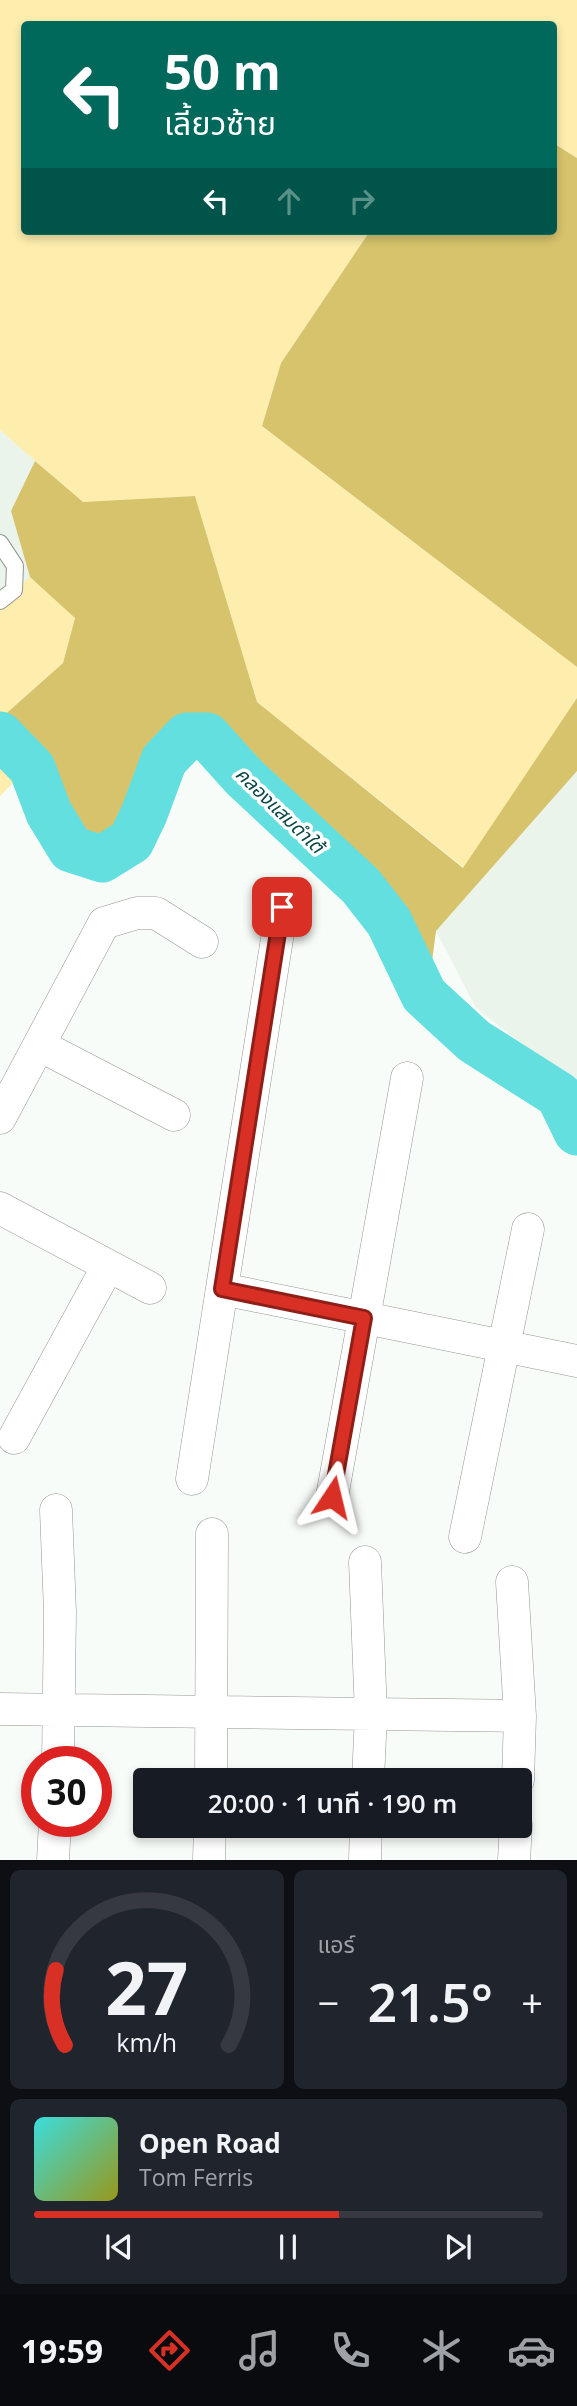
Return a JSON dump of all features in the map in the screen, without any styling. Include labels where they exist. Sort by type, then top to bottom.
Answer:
[{"type":"street","points":[[192,1479],[282,907]]},
{"type":"street","points":[[0,1118],[104,923],[137,913],[156,913],[202,942]]},
{"type":"street","points":[[39,1045],[174,1115]]},
{"type":"street","points":[[332,1497],[407,1078]]},
{"type":"street","points":[[0,1208],[150,1288]]},
{"type":"street","points":[[466,1537],[528,1229]]},
{"type":"street","points":[[14,1438],[108,1266]]},
{"type":"street","points":[[222,1289],[577,1361]]},
{"type":"street","points":[[55,1510],[60,1612],[59,1746]]},
{"type":"street","points":[[211,1768],[212,1534]]},
{"type":"street","points":[[365,1562],[371,1714],[369,1768]]},
{"type":"street","points":[[512,1582],[520,1716],[518,1768]]},
{"type":"street","points":[[0,1709],[520,1716]]},
{"type":"street","points":[[53,1860],[54,1837]]},
{"type":"street","points":[[209,1860],[210,1838]]},
{"type":"street","points":[[365,1860],[366,1838]]},
{"type":"street","points":[[514,1860],[515,1838]]},
{"type":"lane","points":[[0,543],[15,566],[14,590],[0,601]]},
{"type":"shaded area","points":[[0,0],[577,0],[577,158],[557,146],[557,21],[21,21],[21,235],[367,235],[281,363],[262,426],[577,667],[577,698],[464,868],[257,702],[195,496],[83,503],[0,430]]},
{"type":"shaded area","points":[[557,146],[577,158],[577,667],[262,426],[281,363],[367,235],[557,235]]},
{"type":"shaded area","points":[[0,430],[35,461],[11,511],[30,577],[0,603]]},
{"type":"shaded area","points":[[35,461],[83,502],[195,496],[257,702],[463,868],[577,698],[577,771],[436,931],[431,969],[390,887],[282,793],[217,728],[179,716],[125,825],[109,846],[69,827],[44,764],[0,728],[0,719],[63,663],[75,618],[30,577],[11,511]]},
{"type":"shaded area","points":[[30,577],[75,617],[63,663],[0,719],[0,603]]},
{"type":"shaded area","points":[[0,728],[44,764],[12,784],[0,796]]},
{"type":"shaded area","points":[[577,771],[577,1086],[476,1008],[436,931]]},
{"type":"waterway","name":"คลองแสมดำใต้","points":[[0,735],[32,768],[49,813],[71,849],[102,859],[131,841],[164,760],[187,736],[207,736],[244,777],[361,886],[389,922],[424,995],[474,1041],[559,1095],[577,1132]]},
{"type":"route","points":[[282,907],[222,1289],[364,1318],[332,1497]]}]
